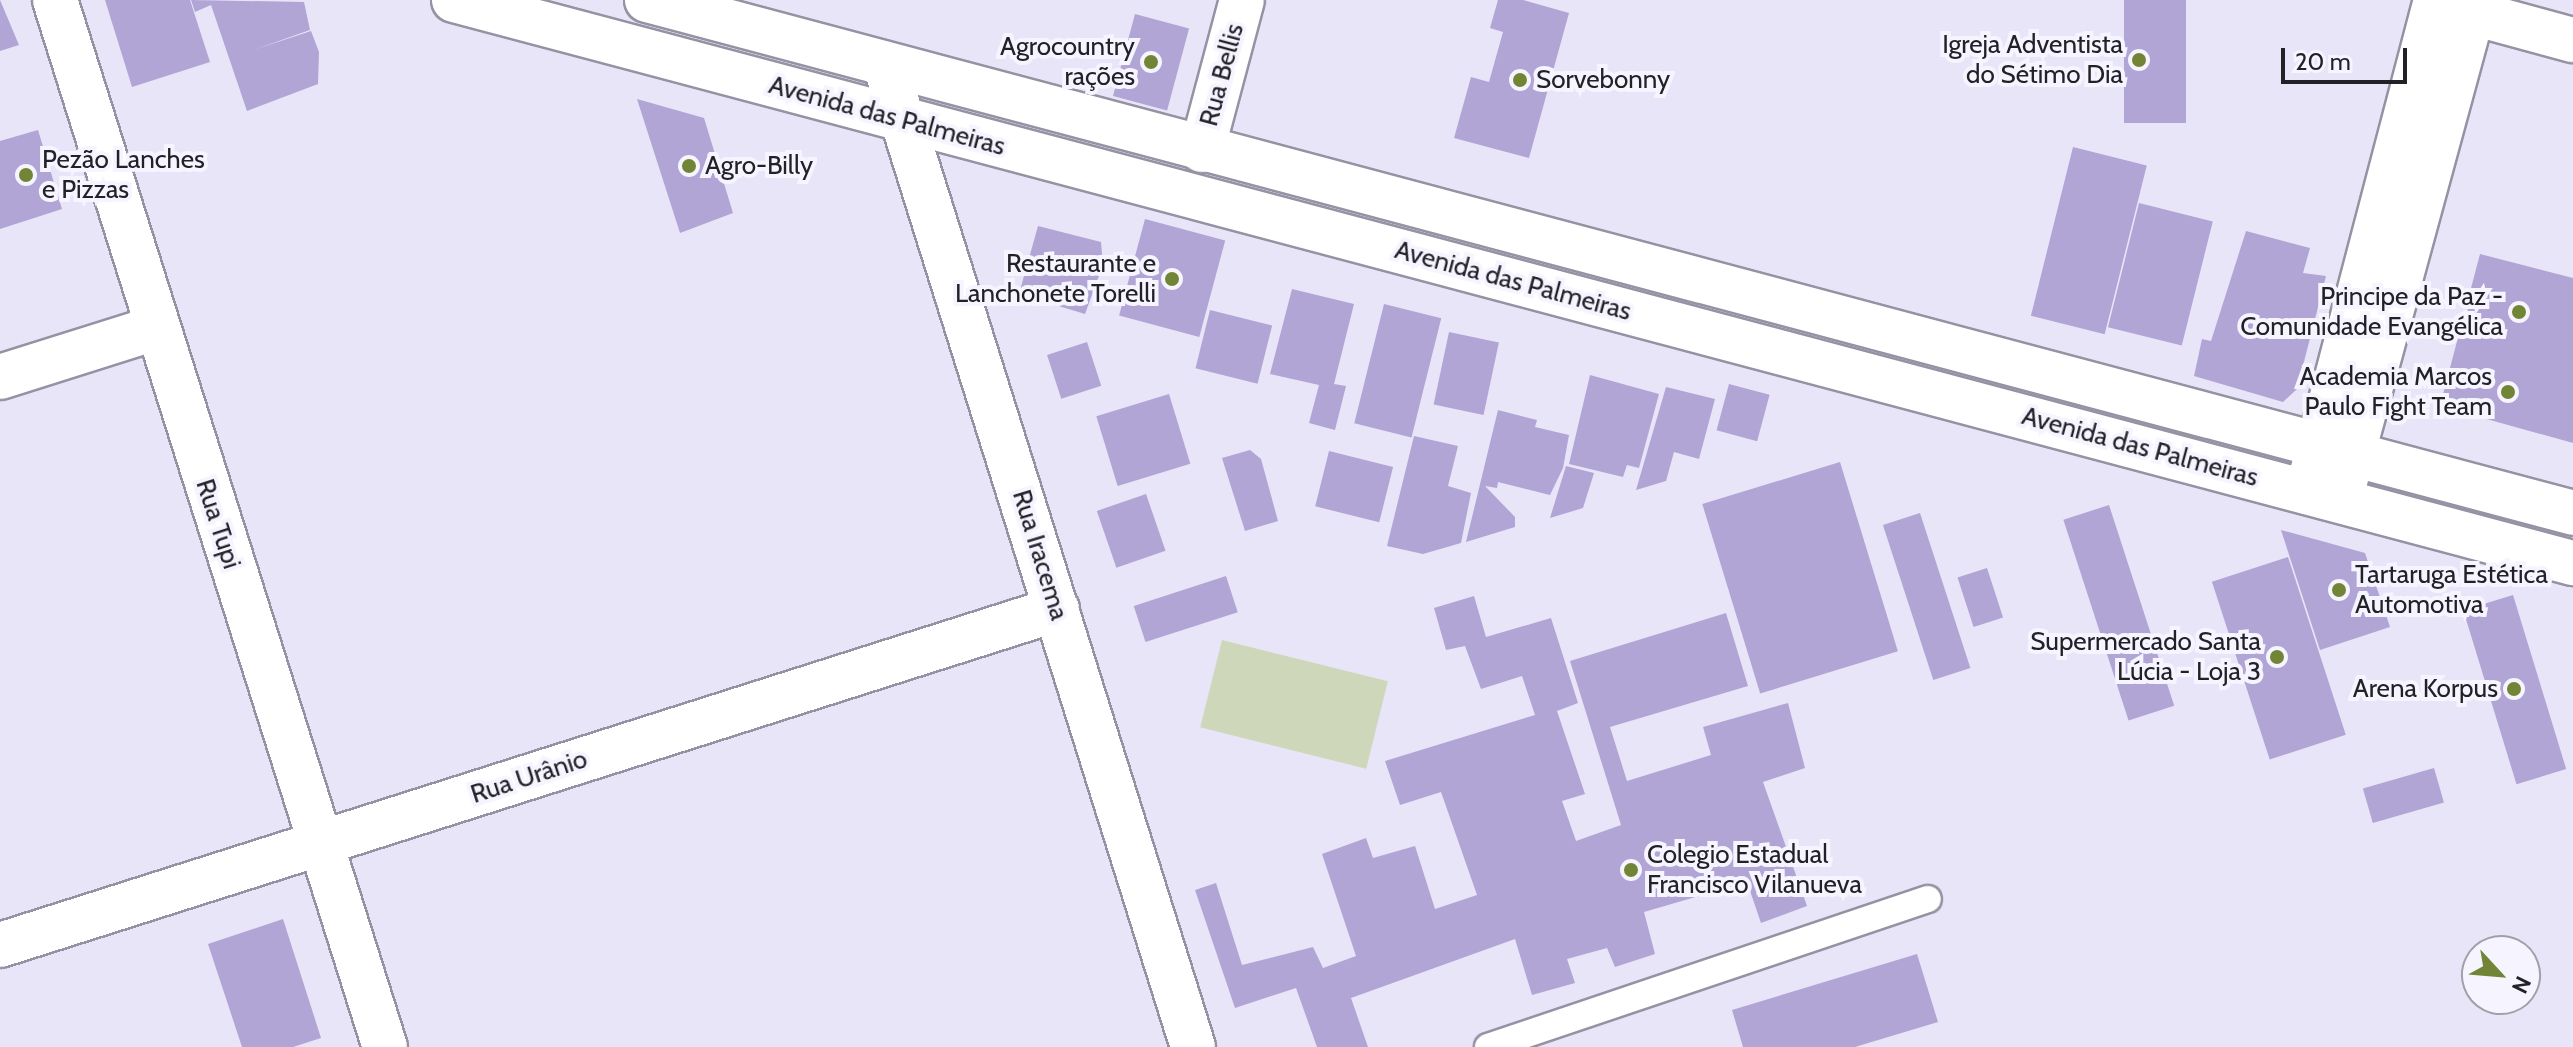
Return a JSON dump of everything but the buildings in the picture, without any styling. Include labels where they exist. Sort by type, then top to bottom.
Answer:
[{"type":"street","name":"Rua Tupi","points":[[55,0],[155,328],[385,1047]]},
{"type":"street","name":"Avenida das Palmeiras","points":[[454,0],[2573,563]]},
{"type":"street","name":"Avenida das Palmeiras","points":[[647,0],[2573,513]]},
{"type":"street","name":"Rua Bellis","points":[[1156,186],[1185,145],[1242,0]]},
{"type":"street","points":[[2323,496],[2449,3],[2573,40]]},
{"type":"street","name":"Rua Iracema","points":[[885,64],[1193,1047]]},
{"type":"street","points":[[0,377],[155,328]]},
{"type":"street","name":"Rua Urânio","points":[[0,945],[1057,609]]},
{"type":"lane","points":[[1488,1047],[1928,899]]},
{"type":"green space","points":[[1222,640],[1388,681],[1366,769],[1200,727]]},
{"type":"place","name":"Igreja Adventista do Sétimo Dia","points":[[2139,60]]},
{"type":"place","name":"Agrocountry rações","points":[[1151,62]]},
{"type":"place","name":"Sorvebonny","points":[[1520,80]]},
{"type":"place","name":"Agro-Billy","points":[[689,166]]},
{"type":"place","name":"Pezão Lanches e Pizzas","points":[[26,175]]},
{"type":"place","name":"Restaurante e Lanchonete Torelli","points":[[1172,279]]},
{"type":"place","name":"Principe da Paz - Comunidade Evangélica","points":[[2519,312]]},
{"type":"place","name":"Academia Marcos Paulo Fight Team","points":[[2508,392]]},
{"type":"place","name":"Tartaruga Estética Automotiva","points":[[2339,590]]},
{"type":"place","name":"Supermercado Santa Lúcia - Loja 3","points":[[2277,657]]},
{"type":"place","name":"Arena Korpus","points":[[2514,689]]},
{"type":"place","name":"Colegio Estadual Francisco Vilanueva","points":[[1631,870]]}]
